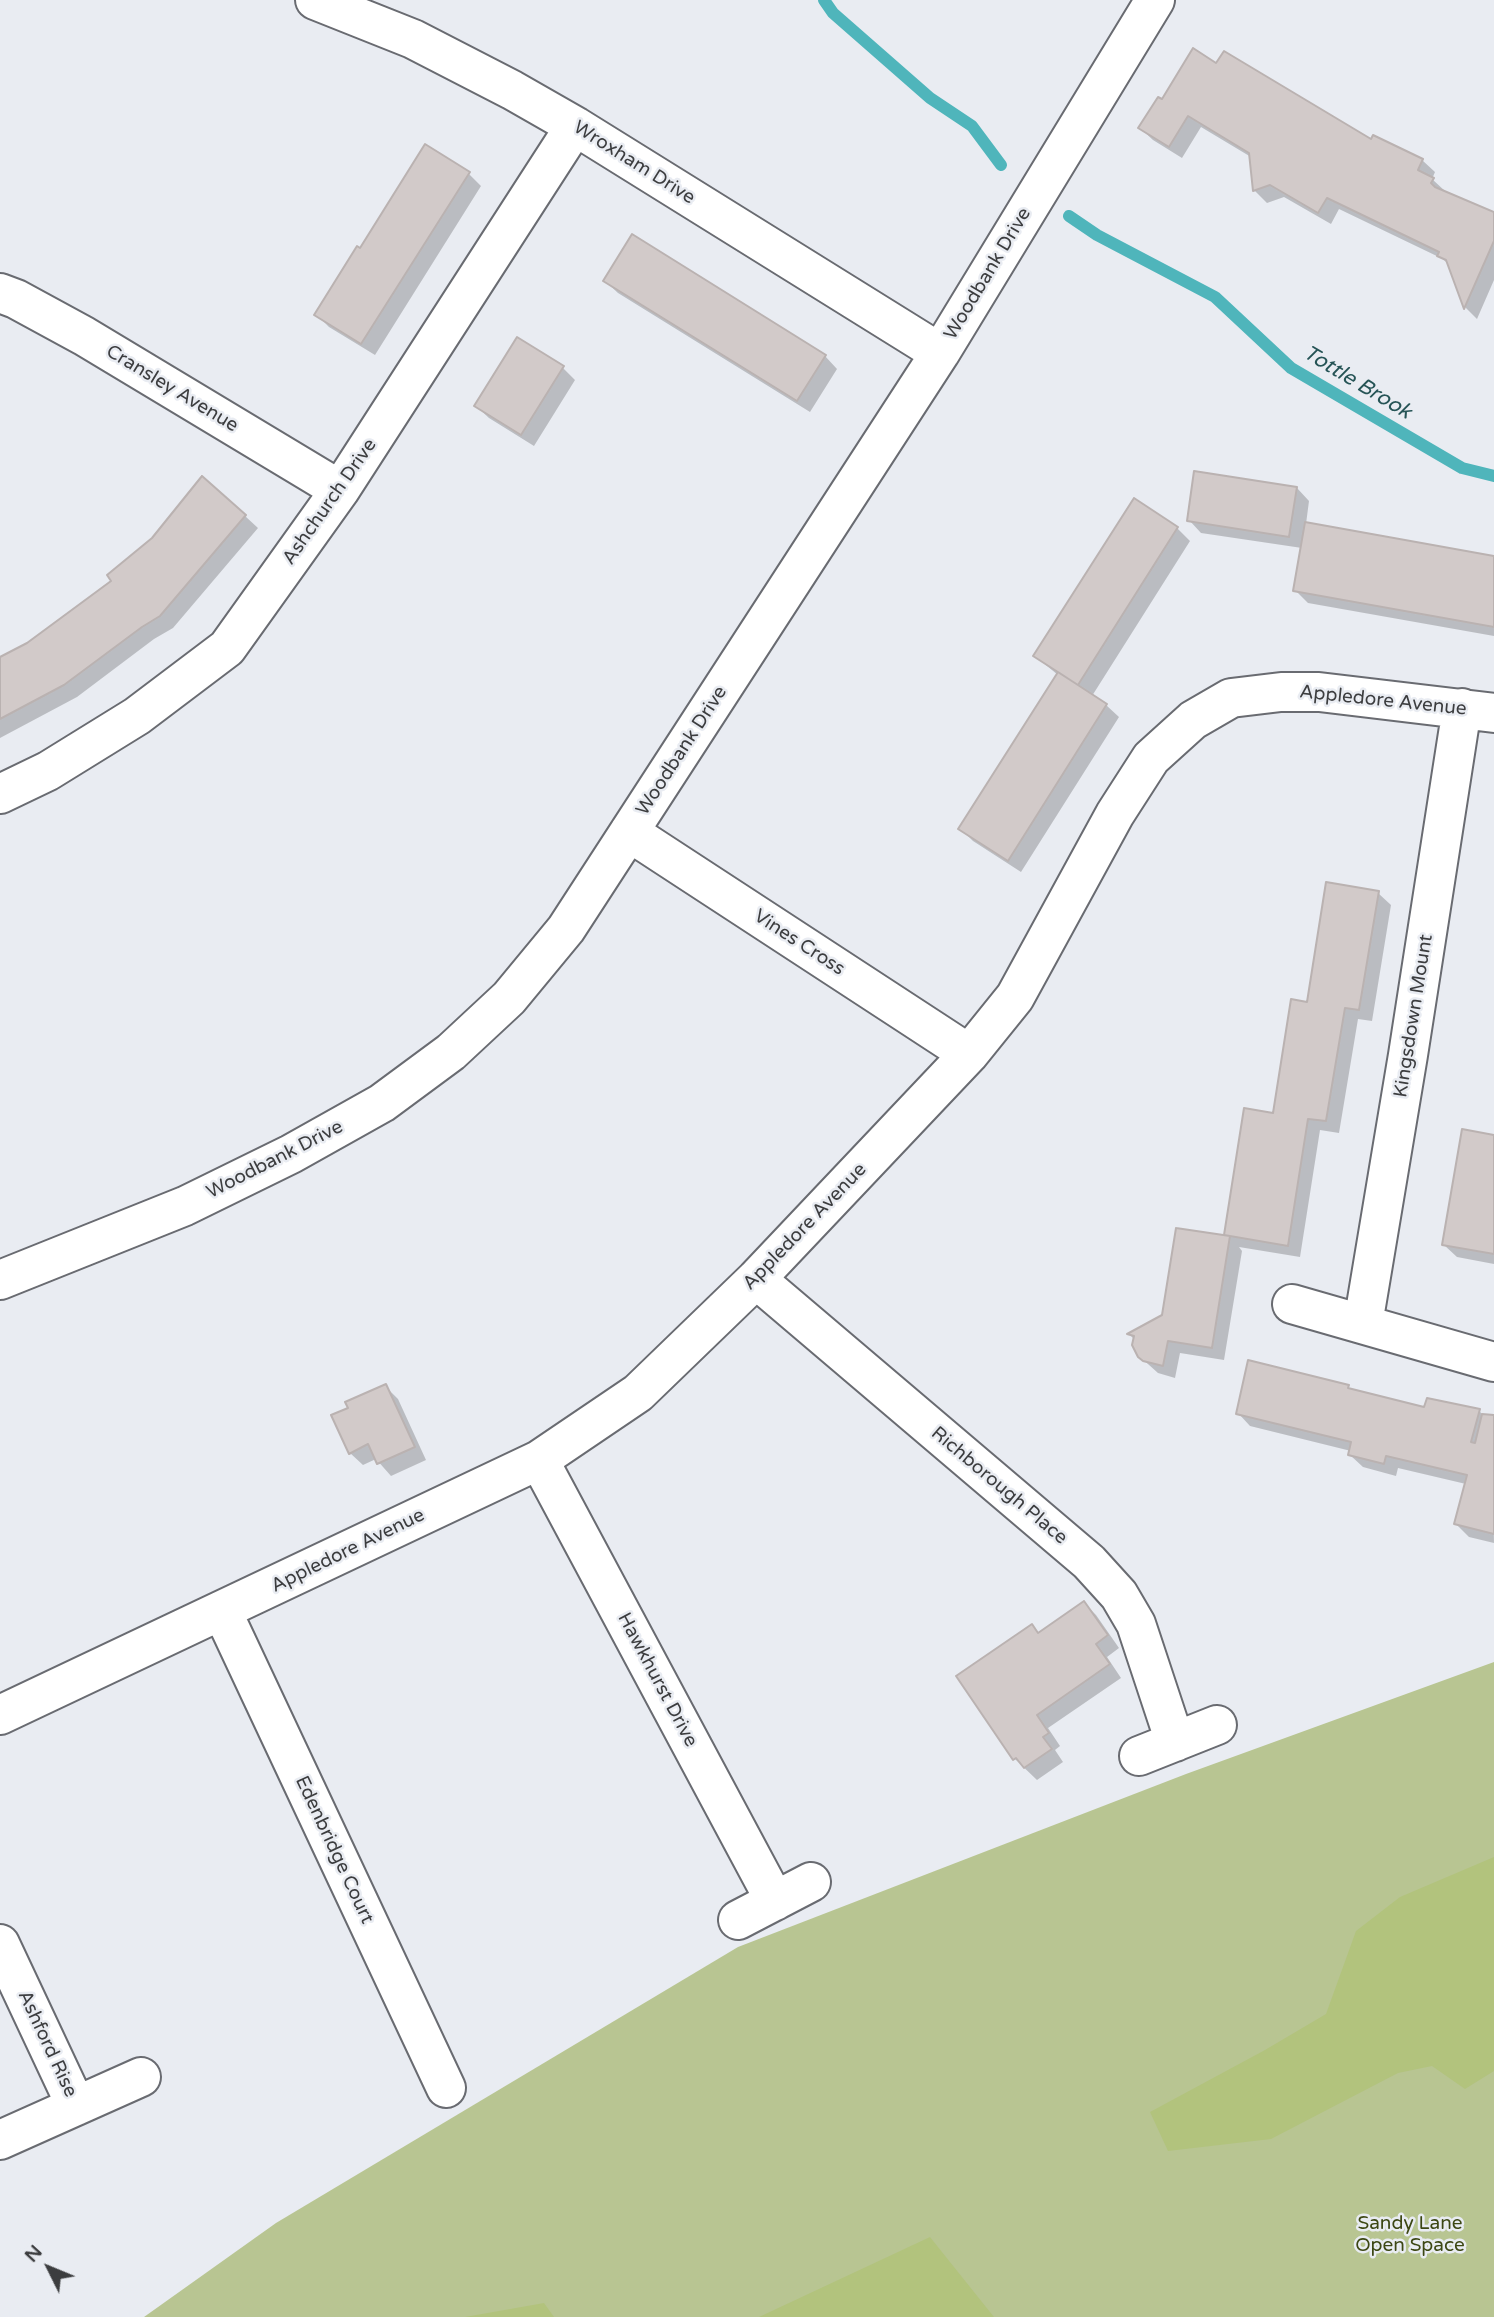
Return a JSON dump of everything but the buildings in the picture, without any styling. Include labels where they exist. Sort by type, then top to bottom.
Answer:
[{"type":"street","name":"Wroxham Drive","points":[[315,0],[413,38],[575,126],[940,353]]},
{"type":"street","name":"Woodbank Drive","points":[[0,1280],[185,1206],[291,1154],[382,1103],[451,1052],[509,998],[566,929],[940,353],[1156,0]]},
{"type":"street","name":"Ashchurch Drive","points":[[0,794],[48,771],[137,716],[227,648],[340,490],[575,126]]},
{"type":"street","name":"Cransley Avenue","points":[[0,293],[84,336],[340,490]]},
{"type":"street","name":"Appledore Avenue","points":[[0,1715],[539,1460],[638,1393],[756,1279],[970,1054],[1015,997],[1108,826],[1151,758],[1193,720],[1231,698],[1281,692],[1318,692],[1478,711]]},
{"type":"street","name":"Kingsdown Mount","points":[[1363,1324],[1408,1055],[1478,711]]},
{"type":"street","name":"Vines Cross","points":[[629,832],[970,1054]]},
{"type":"street","name":"Richborough Place","points":[[756,1279],[1089,1563],[1119,1595],[1136,1624],[1175,1742]]},
{"type":"street","points":[[1292,1304],[1494,1362]]},
{"type":"street","name":"Hawkhurst Drive","points":[[539,1460],[775,1901]]},
{"type":"street","name":"Edenbridge Court","points":[[222,1611],[446,2088]]},
{"type":"street","points":[[1139,1756],[1217,1725]]},
{"type":"street","points":[[738,1920],[811,1882]]},
{"type":"street","name":"Ashford Rise","points":[[0,1944],[76,2106]]},
{"type":"street","name":"Ashford Rise","points":[[0,2140],[141,2077]]},
{"type":"green space","name":"Sandy Lane Open Space","points":[[1494,1662],[1494,2317],[144,2317],[276,2223],[738,1947],[1186,1774]]},
{"type":"green space","points":[[1494,1857],[1494,2071],[1465,2089],[1432,2066],[1398,2073],[1271,2139],[1168,2151],[1150,2112],[1326,2014],[1356,1931],[1400,1897]]},
{"type":"green space","points":[[930,2237],[994,2317],[759,2317]]},
{"type":"green space","points":[[544,2303],[554,2317],[465,2317]]},
{"type":"waterway","name":"Tottle Brook","points":[[824,0],[833,13],[930,98],[972,126],[1001,165]]},
{"type":"waterway","name":"Tottle Brook","points":[[1069,216],[1097,235],[1215,297],[1291,368],[1462,468],[1494,476]]}]
